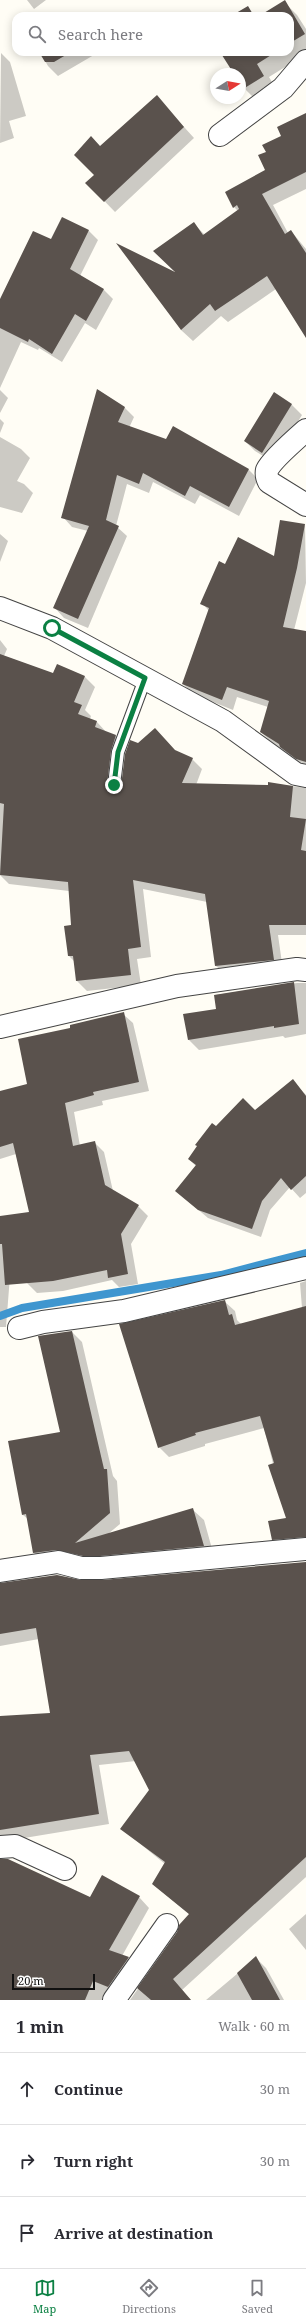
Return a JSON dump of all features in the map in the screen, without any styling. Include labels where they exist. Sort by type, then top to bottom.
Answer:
[{"type":"street","points":[[220,135],[283,88],[306,61]]},
{"type":"street","points":[[306,430],[295,439],[267,469],[267,477],[269,482],[306,505]]},
{"type":"street","points":[[0,608],[52,628],[145,678],[223,721],[296,774],[306,776]]},
{"type":"street","points":[[0,1027],[177,986],[297,969],[306,970]]},
{"type":"street","points":[[19,1328],[43,1322],[124,1311],[306,1268]]},
{"type":"street","points":[[0,1571],[58,1562],[81,1568],[101,1568],[306,1549]]},
{"type":"street","points":[[0,1846],[15,1846],[65,1869]]},
{"type":"street","points":[[114,2000],[167,1925]]},
{"type":"lane","points":[[114,785],[118,752],[145,678]]},
{"type":"building","points":[[285,0],[292,12],[266,12]]},
{"type":"building","points":[[248,6],[252,12],[238,12]]},
{"type":"building","points":[[294,15],[305,34],[294,41]]},
{"type":"building","points":[[41,56],[64,56],[54,62],[45,62]]},
{"type":"building","points":[[223,56],[270,56],[257,64],[264,76],[246,87],[246,68],[230,68]]},
{"type":"building","points":[[157,95],[184,127],[104,202],[85,183],[94,175],[74,155],[91,136],[100,146]]},
{"type":"building","points":[[306,113],[306,172],[262,194],[285,234],[291,230],[306,253],[306,338],[267,276],[215,311],[210,304],[181,330],[116,243],[175,272],[153,251],[194,222],[203,235],[239,209],[237,205],[233,208],[225,192],[265,170],[258,155],[266,152],[262,145],[281,136],[277,127]]},
{"type":"building","points":[[62,217],[89,230],[70,269],[104,289],[86,321],[75,314],[52,354],[29,339],[28,342],[0,328],[0,299],[33,231],[51,239]]},
{"type":"building","points":[[97,389],[125,407],[118,422],[166,439],[173,426],[249,469],[229,507],[190,486],[185,496],[143,473],[139,484],[117,475],[106,520],[119,526],[78,619],[53,608],[89,526],[61,518]]},
{"type":"building","points":[[274,392],[292,404],[262,453],[244,441]]},
{"type":"building","points":[[280,520],[305,524],[297,568],[283,627],[306,631],[306,762],[296,759],[280,747],[279,744],[260,732],[269,701],[227,687],[222,700],[182,684],[209,608],[200,604],[219,561],[225,564],[238,537],[274,556]]},
{"type":"building","points":[[0,654],[53,673],[57,664],[85,676],[74,702],[82,705],[78,714],[97,721],[95,727],[116,735],[111,751],[107,784],[110,791],[117,792],[121,786],[125,754],[130,740],[138,743],[155,728],[175,750],[193,758],[182,783],[268,785],[268,782],[293,786],[290,817],[306,819],[301,850],[306,851],[306,925],[269,925],[274,960],[215,966],[205,894],[133,880],[141,947],[128,949],[131,975],[76,981],[73,956],[68,956],[64,926],[71,925],[68,882],[0,875],[4,804],[0,803]]},
{"type":"building","points":[[294,982],[299,1024],[274,1028],[274,1026],[188,1040],[183,1014],[216,1009],[214,995]]},
{"type":"building","points":[[124,1012],[139,1082],[93,1092],[94,1095],[65,1103],[73,1146],[95,1141],[105,1185],[139,1205],[121,1234],[128,1274],[108,1278],[107,1270],[53,1281],[5,1285],[2,1244],[0,1244],[0,1216],[29,1212],[13,1143],[0,1147],[0,1091],[27,1084],[18,1039],[70,1028],[70,1025]]},
{"type":"building","points":[[293,1079],[306,1096],[306,1176],[291,1190],[281,1178],[262,1201],[252,1229],[198,1210],[175,1191],[196,1165],[188,1159],[197,1146],[195,1145],[212,1123],[216,1126],[243,1098],[255,1110]]},
{"type":"building","points":[[225,1300],[229,1315],[232,1314],[235,1325],[306,1306],[306,1537],[272,1540],[268,1521],[286,1518],[268,1465],[274,1463],[260,1416],[195,1433],[196,1435],[158,1448],[119,1324]]},
{"type":"building","points":[[72,1331],[104,1469],[107,1469],[110,1513],[75,1543],[193,1508],[204,1546],[100,1556],[83,1556],[56,1550],[33,1553],[26,1514],[22,1515],[8,1441],[60,1432],[38,1336]]},
{"type":"building","points":[[306,1562],[306,1857],[173,1979],[191,2000],[151,2000],[137,1988],[177,1932],[179,1925],[189,1914],[152,1884],[165,1862],[120,1829],[149,1790],[129,1751],[90,1755],[99,1814],[0,1830],[0,1716],[50,1713],[36,1628],[0,1634],[0,1583],[57,1575],[81,1580],[102,1580]]},
{"type":"building","points":[[0,1859],[8,1859],[90,1897],[102,1875],[140,1896],[109,1950],[129,1957],[108,1987],[93,1981],[85,2000],[0,2000]]},
{"type":"building","points":[[256,1956],[280,2000],[252,2000],[237,1973]]},
{"type":"waterway","points":[[0,1316],[22,1308],[221,1275],[306,1253]]},
{"type":"route","points":[[52,628],[145,678],[118,752],[114,785]]}]
